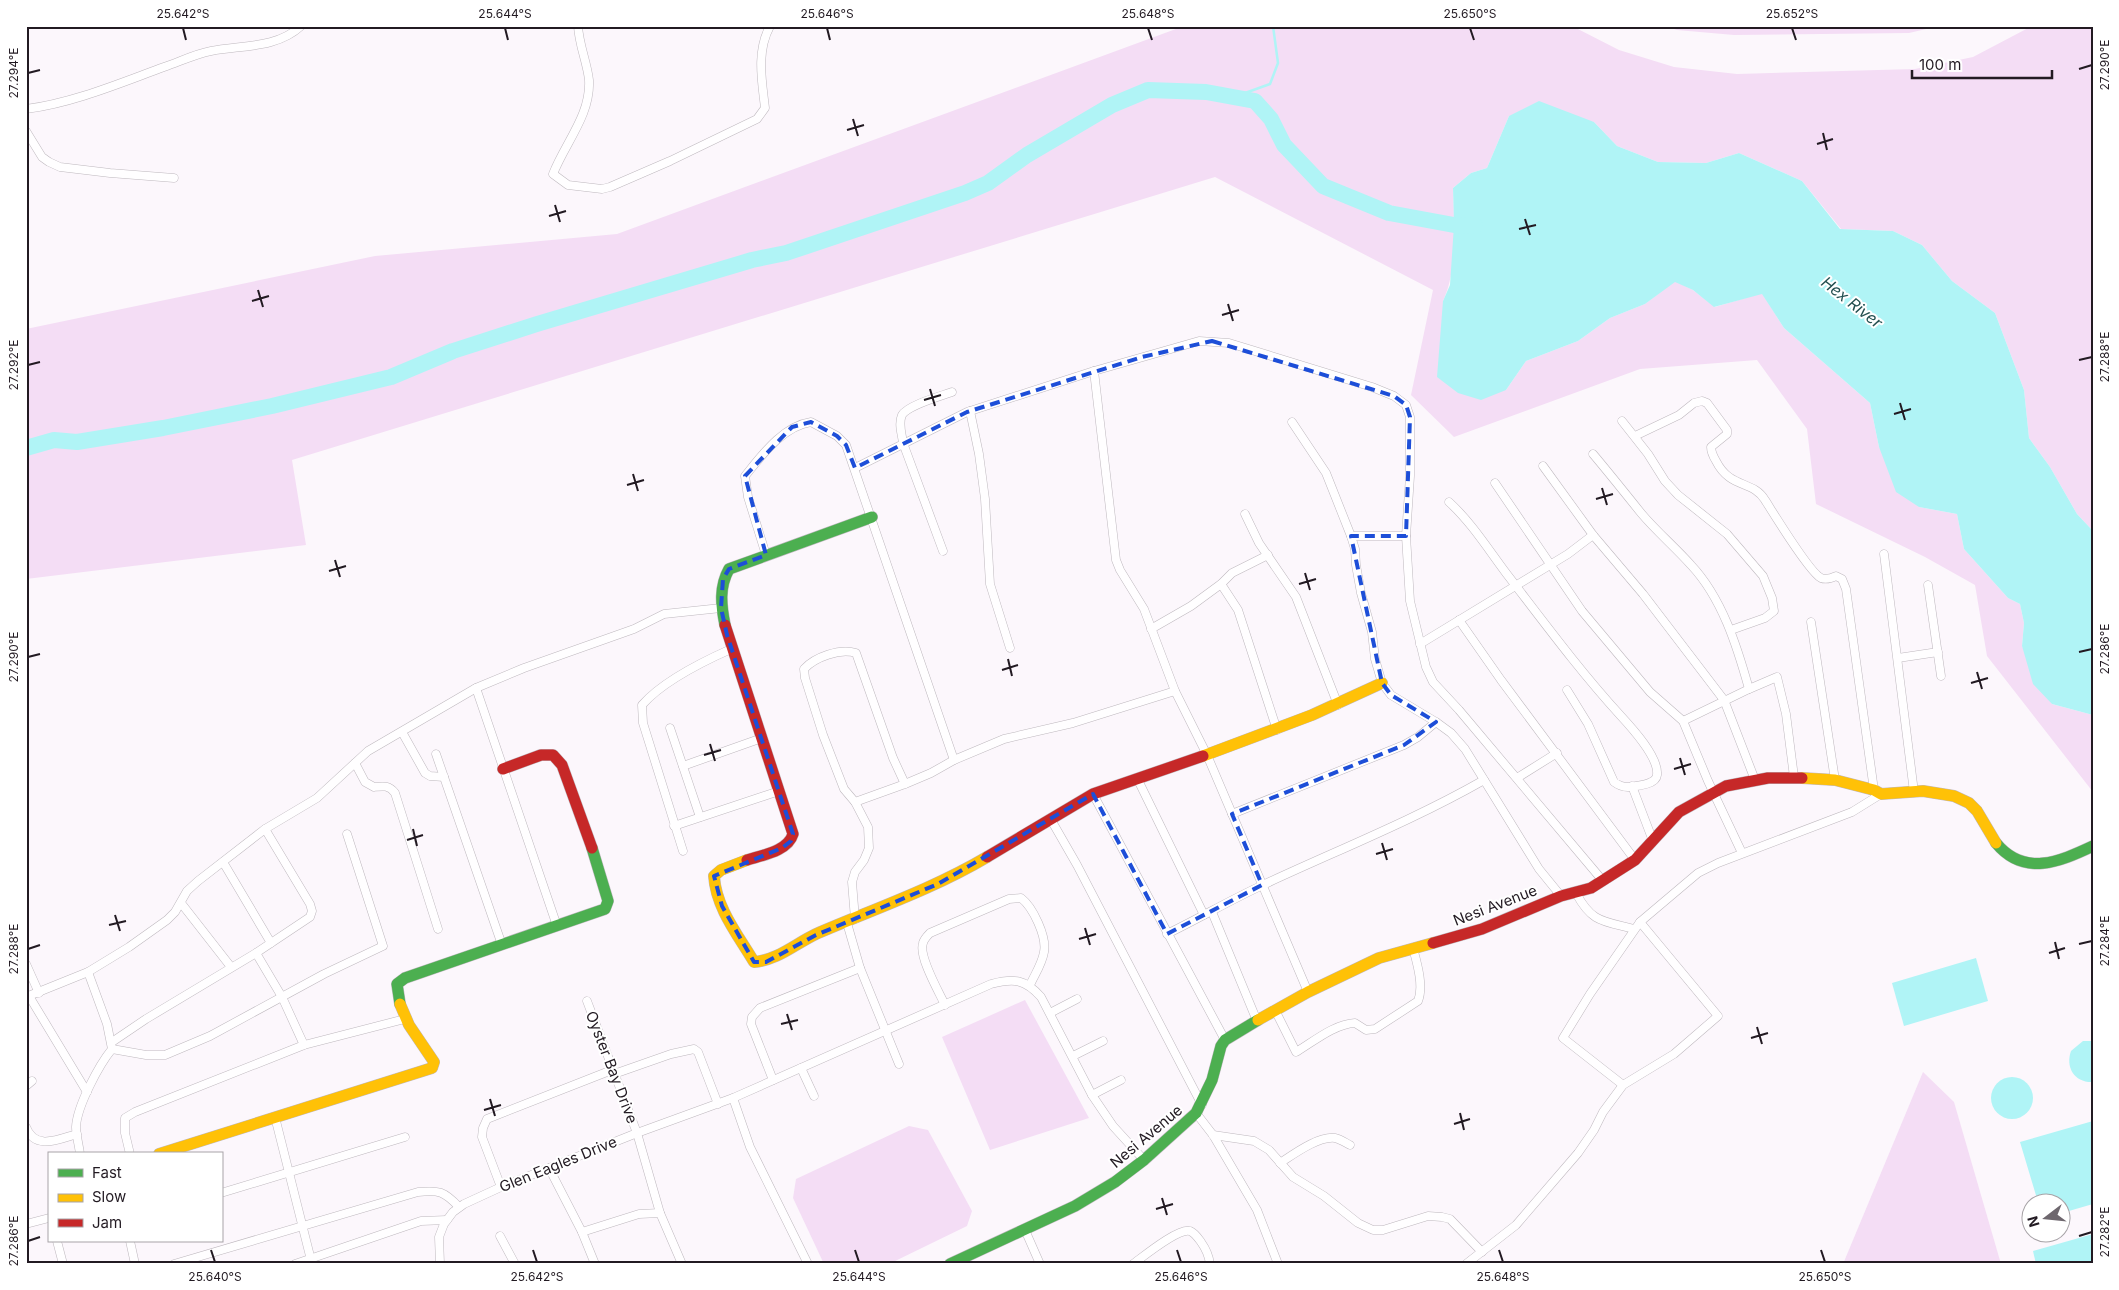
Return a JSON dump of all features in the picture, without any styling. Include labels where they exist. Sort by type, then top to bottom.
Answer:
[{"type":"street","points":[[26,109],[114,85],[208,51],[275,41],[287,37],[301,26]]},
{"type":"street","points":[[578,26],[579,41],[589,81],[585,109],[553,174],[568,185],[602,189],[670,161],[757,119],[765,108],[760,77],[762,52],[766,33],[770,26]]},
{"type":"street","points":[[26,131],[42,157],[60,167],[174,178]]},
{"type":"street","points":[[855,468],[970,411],[1094,371],[1190,343],[1212,341],[1229,344],[1394,396],[1406,405],[1410,417],[1410,476],[1406,536],[1410,601],[1426,667],[1433,682],[1459,710],[1603,881]]},
{"type":"street","points":[[1094,371],[1116,560],[1144,609],[1175,691],[1206,755],[1308,992]]},
{"type":"street","points":[[944,551],[903,443],[900,426],[902,415],[911,407],[952,392]]},
{"type":"street","points":[[1623,1085],[1563,1038],[1590,994],[1640,922],[1698,873],[1742,853],[1852,812],[1877,792],[1846,589],[1842,579],[1836,576],[1827,579],[1818,576],[1798,550],[1763,497],[1750,488],[1728,478],[1721,472],[1711,447],[1727,434],[1727,430],[1707,403],[1702,401],[1694,402],[1679,415],[1635,436]]},
{"type":"street","points":[[970,411],[979,454],[985,499],[990,584],[1010,648]]},
{"type":"street","points":[[1622,421],[1635,436],[1665,481],[1678,495],[1727,534],[1763,576],[1772,598],[1774,611],[1765,618],[1730,630]]},
{"type":"street","points":[[766,555],[744,484],[745,476],[766,451],[792,427],[800,423],[811,422],[837,436],[846,444],[954,760]]},
{"type":"street","points":[[1292,422],[1326,473],[1351,536],[1355,549],[1361,593],[1372,632],[1375,659],[1382,683],[1391,695],[1451,733],[1465,749],[1538,868],[1561,896]]},
{"type":"street","points":[[1593,454],[1641,512],[1693,566],[1730,630],[1749,688]]},
{"type":"street","points":[[1543,466],[1593,535],[1643,594],[1724,700],[1755,780]]},
{"type":"street","points":[[1495,483],[1582,611],[1650,692],[1683,721],[1742,853]]},
{"type":"street","points":[[1449,502],[1584,673],[1640,737],[1656,765],[1658,773],[1656,780],[1652,783],[1632,786],[1622,786],[1614,782],[1588,724],[1567,690]]},
{"type":"street","points":[[1246,514],[1259,543],[1296,597],[1338,706]]},
{"type":"street","points":[[872,517],[729,569],[723,579],[720,608],[731,649],[793,834],[791,842],[782,848],[722,870],[714,876],[714,884],[722,906],[754,962],[766,962],[816,934],[938,884],[1093,794],[1277,730],[1338,706],[1382,683]]},
{"type":"street","points":[[1420,644],[1515,584],[1551,564],[1593,535]]},
{"type":"street","points":[[1351,536],[1406,536]]},
{"type":"street","points":[[1884,554],[1914,792]]},
{"type":"street","points":[[1151,629],[1191,606],[1222,584],[1232,573],[1268,555]]},
{"type":"street","points":[[1222,584],[1238,610],[1277,730]]},
{"type":"street","points":[[1928,585],[1941,676]]},
{"type":"street","points":[[87,1092],[28,996],[40,993],[88,972],[129,947],[167,920],[181,903],[187,891],[222,862],[265,829],[316,798],[368,751],[476,688],[524,668],[634,629],[664,614],[720,608]]},
{"type":"street","points":[[1459,620],[1501,680],[1635,860]]},
{"type":"street","points":[[1811,622],[1835,780]]},
{"type":"street","points":[[683,851],[643,723],[642,705],[651,695],[708,659],[731,649]]},
{"type":"street","points":[[900,1064],[860,968],[851,921],[852,882],[855,872],[864,860],[869,848],[868,827],[855,802],[844,789],[823,735],[805,678],[804,669],[812,661],[847,650],[856,653],[864,671],[893,758],[905,784]]},
{"type":"street","points":[[1898,658],[1938,652]]},
{"type":"street","points":[[1683,721],[1749,688],[1777,677],[1786,714],[1794,777]]},
{"type":"street","points":[[476,688],[557,926]]},
{"type":"street","points":[[855,802],[905,784],[931,773],[954,760],[1004,740],[1073,724],[1175,691]]},
{"type":"street","points":[[1232,814],[1404,745],[1418,737],[1436,722]]},
{"type":"street","points":[[670,728],[700,817]]},
{"type":"street","points":[[402,732],[425,773],[430,776],[444,777]]},
{"type":"street","points":[[683,766],[762,738]]},
{"type":"street","points":[[436,754],[502,945]]},
{"type":"street","points":[[1517,778],[1557,754]]},
{"type":"street","points":[[165,1152],[432,1068],[434,1062],[405,1019],[397,984],[405,978],[605,909],[608,901],[602,877],[562,764],[554,755],[541,755],[503,769]]},
{"type":"street","points":[[355,763],[365,782],[374,787],[383,786],[390,788],[395,793],[438,929]]},
{"type":"street","name":"Nesi Avenue","points":[[950,1264],[1025,1230],[1092,1196],[1144,1160],[1199,1109],[1212,1080],[1221,1046],[1232,1035],[1308,992],[1379,958],[1482,929],[1561,896],[1592,888],[1635,860],[1679,812],[1726,786],[1755,780],[1794,777],[1835,780],[1877,792],[1938,792],[1965,801],[1979,812],[1992,838],[2020,863],[2037,864],[2058,860],[2076,855],[2093,846]]},
{"type":"street","points":[[1137,778],[1204,915]]},
{"type":"street","points":[[1167,934],[1262,885],[1431,808],[1484,780]]},
{"type":"street","points":[[1632,786],[1653,841]]},
{"type":"street","points":[[674,826],[779,791]]},
{"type":"street","points":[[1093,794],[1225,1040]]},
{"type":"street","points":[[1050,818],[1077,865],[1199,1109],[1257,1210],[1278,1264]]},
{"type":"street","points":[[80,1152],[76,1126],[87,1092],[112,1046],[146,1019],[271,943],[305,920],[312,911],[294,875],[265,829]]},
{"type":"street","points":[[112,1046],[146,1055],[166,1055],[210,1036],[324,974],[382,946],[348,834]]},
{"type":"street","points":[[222,862],[271,943]]},
{"type":"street","points":[[1576,893],[1585,910],[1600,920],[1634,930]]},
{"type":"street","points":[[945,1005],[925,962],[922,949],[923,941],[930,934],[1009,899],[1022,898],[1037,920],[1044,942],[1042,961],[1030,985],[1041,997],[1092,1095],[1113,1126],[1144,1160]]},
{"type":"street","points":[[181,903],[231,967]]},
{"type":"street","points":[[1212,912],[1257,1021]]},
{"type":"street","points":[[1466,1264],[1516,1224],[1578,1153],[1623,1085],[1674,1054],[1718,1016],[1640,922]]},
{"type":"street","points":[[1275,1010],[1296,1052],[1324,1035],[1348,1024],[1355,1023],[1366,1030],[1374,1029],[1418,1001],[1420,990],[1413,948]]},
{"type":"street","points":[[256,952],[282,997],[304,1045]]},
{"type":"street","points":[[26,964],[40,993]]},
{"type":"street","points":[[773,1080],[751,1024],[752,1017],[760,1008],[860,968]]},
{"type":"street","points":[[88,972],[112,1046]]},
{"type":"street","name":"Glen Eagles Drive","points":[[440,1264],[439,1237],[447,1220],[459,1207],[501,1187],[637,1133],[734,1098],[991,984],[1016,980],[1030,985]]},
{"type":"street","points":[[1050,1013],[1078,998]]},
{"type":"street","name":"Oyster Bay Drive","points":[[587,1001],[637,1133],[660,1213],[682,1264]]},
{"type":"street","points":[[130,1152],[124,1123],[128,1115],[304,1045],[405,1019]]},
{"type":"street","points":[[1073,1056],[1103,1042]]},
{"type":"street","points":[[501,1187],[482,1137],[487,1119],[613,1072],[694,1049],[698,1052],[718,1104]]},
{"type":"street","points":[[801,1068],[814,1096]]},
{"type":"street","points":[[1092,1095],[1121,1080]]},
{"type":"street","points":[[734,1098],[750,1147],[808,1264]]},
{"type":"street","points":[[275,1117],[301,1227],[311,1260]]},
{"type":"street","points":[[26,1127],[29,1135],[39,1141],[50,1141],[77,1134]]},
{"type":"street","points":[[1213,1135],[1254,1141],[1268,1150],[1293,1177],[1324,1196],[1358,1223],[1373,1230],[1383,1230],[1428,1216],[1442,1216],[1450,1219],[1482,1252]]},
{"type":"street","points":[[222,1193],[405,1138]]},
{"type":"street","points":[[1280,1163],[1305,1147],[1322,1140],[1335,1138],[1350,1145]]},
{"type":"street","points":[[549,1168],[582,1232],[595,1264]]},
{"type":"street","points":[[174,1264],[392,1198],[425,1192],[440,1192],[448,1196],[459,1207]]},
{"type":"street","points":[[582,1232],[639,1214],[660,1213]]},
{"type":"street","points":[[26,1224],[48,1218]]},
{"type":"street","points":[[296,1264],[421,1221],[447,1220]]},
{"type":"street","points":[[1025,1230],[1040,1264]]},
{"type":"street","points":[[1133,1264],[1177,1234],[1188,1230],[1194,1233],[1202,1243],[1209,1257],[1210,1264]]},
{"type":"street","points":[[500,1236],[515,1264]]},
{"type":"street","points":[[58,1242],[63,1264]]},
{"type":"street","points":[[130,1242],[135,1264]]},
{"type":"highlighted area","points":[[1212,341],[1394,396],[1406,405],[1410,417],[1406,536],[1351,536],[1382,683],[1391,695],[1436,722],[1404,745],[1232,814],[1262,885],[1167,934],[1093,794],[938,884],[816,935],[766,962],[754,962],[722,906],[714,876],[782,848],[791,841],[793,834],[727,635],[721,608],[723,579],[729,569],[766,555],[745,476],[792,427],[811,422],[837,436],[846,445],[855,468],[967,412],[1142,357]]},
{"type":"shaded area","points":[[1184,26],[1572,26],[1619,50],[1674,67],[1737,74],[1915,69],[1973,57],[2032,26],[2093,26],[2093,531],[2077,514],[2050,467],[2029,438],[2024,390],[1995,313],[1952,281],[1922,245],[1893,231],[1841,229],[1802,181],[1739,153],[1706,163],[1658,162],[1617,146],[1594,122],[1509,116],[1487,168],[1471,173],[1453,188],[1453,260],[1448,288],[1443,301],[1506,390],[1526,361],[1578,341],[1610,318],[1645,304],[1675,281],[1693,290],[1715,307],[1762,293],[1784,328],[1870,403],[1879,447],[1919,507],[1957,514],[1964,549],[2008,598],[2020,604],[2024,623],[2022,646],[2052,704],[2093,715],[2093,792],[1987,656],[1975,585],[1925,557],[1816,504],[1807,429],[1757,360],[1640,369],[1454,437],[1411,395],[1433,290],[1215,177],[292,460],[306,545],[26,579],[26,329],[375,256],[617,234]]},
{"type":"shaded area","points":[[1665,26],[1939,26],[1909,33],[1734,35],[1677,30]]},
{"type":"shaded area","points":[[1025,1000],[1089,1118],[990,1150],[942,1037]]},
{"type":"shaded area","points":[[1923,1072],[1954,1102],[2001,1264],[1843,1264]]},
{"type":"shaded area","points":[[909,1126],[928,1130],[972,1211],[967,1226],[889,1264],[824,1264],[793,1198],[796,1179]]},
{"type":"water","name":"Hex River","points":[[1539,101],[1594,122],[1617,146],[1658,162],[1706,163],[1739,153],[1802,181],[1840,229],[1893,231],[1922,245],[1952,281],[1995,313],[2024,390],[2029,438],[2050,467],[2077,514],[2093,531],[2093,715],[2052,704],[2033,684],[2022,646],[2024,623],[2020,604],[2008,598],[1964,549],[1957,514],[1919,507],[1896,492],[1879,447],[1870,403],[1784,328],[1762,294],[1714,307],[1693,290],[1675,282],[1645,304],[1610,318],[1578,341],[1526,361],[1506,390],[1481,400],[1458,393],[1437,377],[1443,301],[1450,285],[1454,225],[1453,188],[1471,173],[1487,168],[1509,116]]},
{"type":"water","points":[[1976,958],[1988,1001],[1904,1026],[1892,983]]},
{"type":"water","points":[[2083,1041],[2093,1041],[2093,1082],[2087,1082],[2077,1077],[2069,1063],[2071,1051]]},
{"type":"water","points":[[2012,1077],[2027,1083],[2033,1098],[2027,1113],[2012,1119],[1997,1113],[1991,1098],[1997,1083]]},
{"type":"water","points":[[2093,1121],[2093,1204],[2072,1210],[2072,1192],[2035,1192],[2020,1142]]},
{"type":"water","points":[[2093,1234],[2093,1264],[2036,1264],[2033,1251],[2065,1242],[2072,1242],[2072,1240]]},
{"type":"waterway","points":[[1234,97],[1270,84],[1278,63],[1273,26]]},
{"type":"waterway","points":[[26,448],[54,440],[77,442],[163,428],[272,406],[391,377],[453,351],[537,324],[752,260],[786,253],[965,193],[988,183],[1027,155],[1112,105],[1148,90],[1206,92],[1255,101],[1271,119],[1284,145],[1323,186],[1389,213],[1454,225],[1475,226]]},
{"type":"traffic: fast","points":[[725,625],[722,589],[729,569],[872,517]]},
{"type":"traffic: fast","points":[[1996,843],[2007,854],[2018,860],[2030,863],[2055,861],[2093,846]]},
{"type":"traffic: fast","points":[[400,1004],[397,984],[405,978],[605,909],[608,901],[592,848]]},
{"type":"traffic: fast","points":[[950,1264],[1075,1206],[1115,1182],[1144,1160],[1196,1113],[1212,1080],[1221,1046],[1225,1040],[1258,1020]]},
{"type":"traffic: slow","points":[[1203,756],[1312,715],[1382,683]]},
{"type":"traffic: slow","points":[[1802,778],[1835,780],[1874,790],[1881,794],[1923,791],[1954,796],[1969,803],[1977,811],[1996,843]]},
{"type":"traffic: slow","points":[[747,860],[721,870],[714,876],[723,910],[754,962],[779,955],[816,934],[924,889],[987,857]]},
{"type":"traffic: slow","points":[[1258,1020],[1308,992],[1379,958],[1433,943]]},
{"type":"traffic: slow","points":[[165,1152],[432,1068],[434,1062],[409,1025],[400,1004]]},
{"type":"traffic: jam","points":[[725,625],[793,834],[786,845],[767,854],[747,860]]},
{"type":"traffic: jam","points":[[503,769],[541,755],[553,755],[562,765],[592,848]]},
{"type":"traffic: jam","points":[[987,857],[1093,794],[1203,756]]},
{"type":"traffic: jam","points":[[1433,943],[1482,929],[1561,896],[1591,888],[1635,860],[1679,812],[1726,786],[1768,778],[1802,778]]}]
